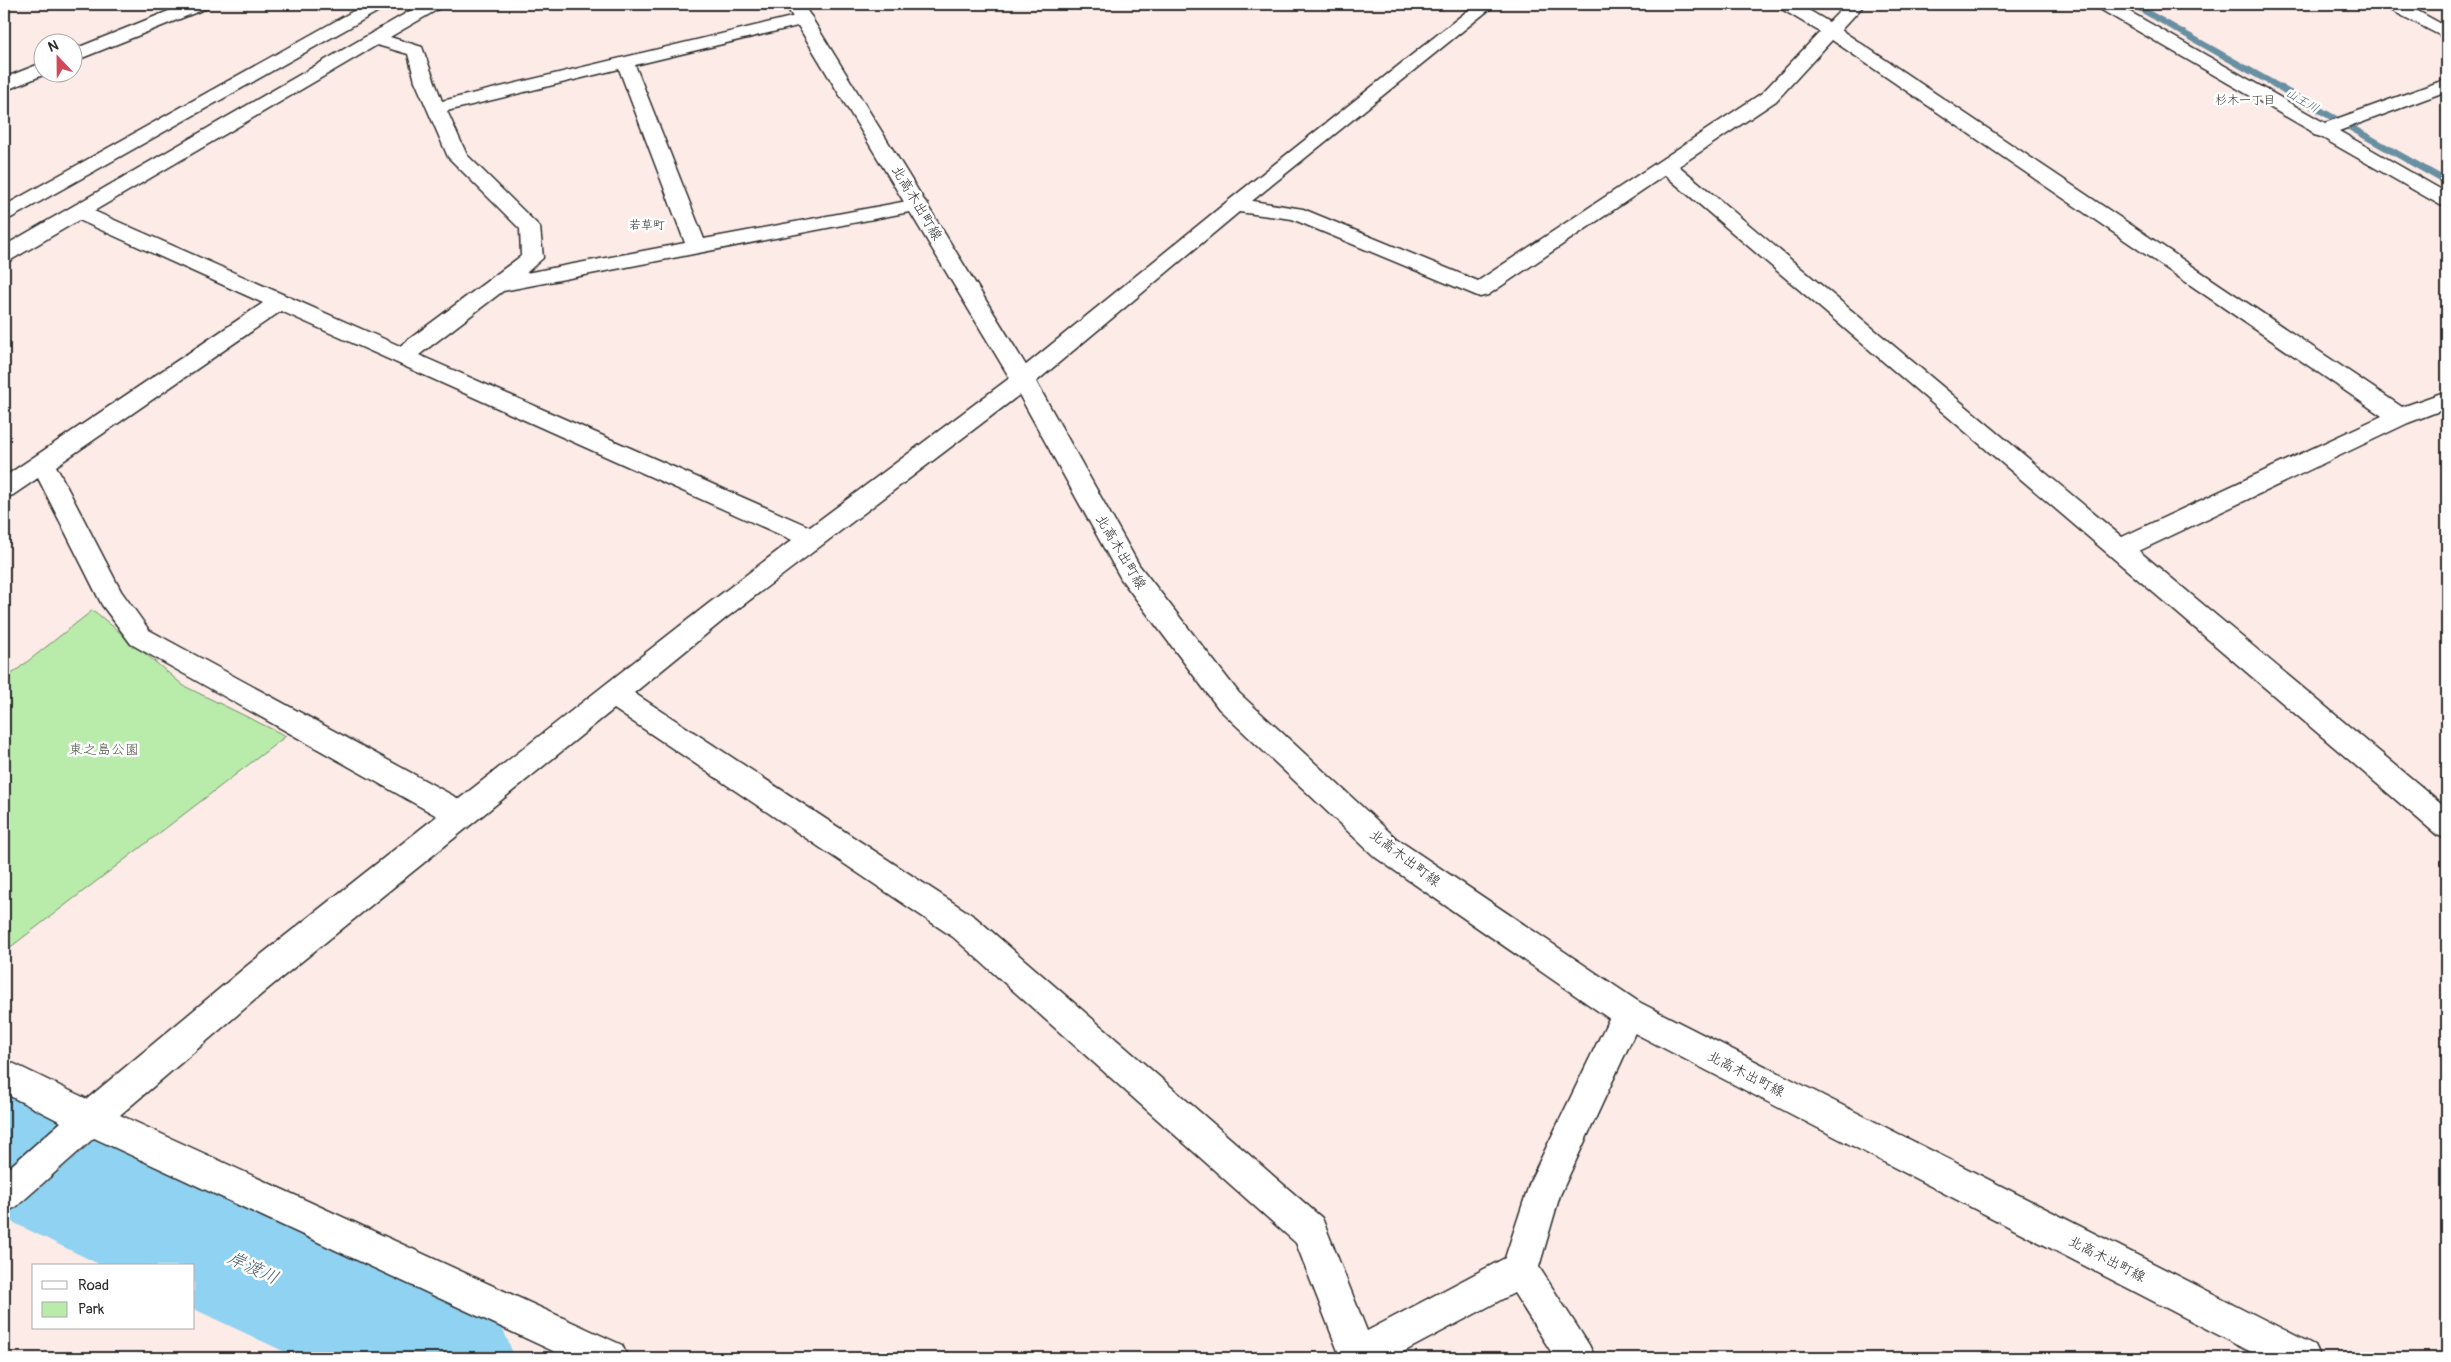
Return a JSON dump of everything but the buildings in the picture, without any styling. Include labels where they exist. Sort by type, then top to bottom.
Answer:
[{"type":"street","points":[[82,53],[201,4]]},
{"type":"street","points":[[4,214],[378,4]]},
{"type":"street","points":[[4,255],[434,4]]},
{"type":"street","points":[[4,1195],[90,1119],[259,976],[717,611],[1023,380],[1235,205],[1487,4]]},
{"type":"street","points":[[1786,4],[1831,31],[2400,417]]},
{"type":"street","points":[[1235,205],[1296,213],[1480,290],[1769,97],[1856,4]]},
{"type":"street","points":[[2104,4],[2321,131],[2447,201]]},
{"type":"street","points":[[2394,4],[2447,34]]},
{"type":"street","points":[[436,108],[625,62],[799,11]]},
{"type":"street","name":"北高木出町線","points":[[799,11],[1023,380],[1130,572],[1229,701],[1386,848],[1628,1013],[2301,1358]]},
{"type":"street","points":[[375,38],[416,51],[424,81],[458,157],[530,227],[532,258],[402,356]]},
{"type":"street","points":[[625,62],[697,247]]},
{"type":"street","points":[[4,85],[32,73]]},
{"type":"street","points":[[2321,131],[2447,84]]},
{"type":"street","points":[[1666,166],[2447,826]]},
{"type":"street","points":[[496,286],[918,205]]},
{"type":"street","points":[[78,212],[813,539]]},
{"type":"street","points":[[4,488],[279,302]]},
{"type":"street","points":[[2119,549],[2400,417],[2447,399]]},
{"type":"street","points":[[42,462],[111,598],[140,637],[462,814]]},
{"type":"street","points":[[613,694],[964,927],[1309,1231],[1357,1357],[1520,1270],[1543,1191],[1628,1013]]},
{"type":"street","points":[[4,1075],[90,1119],[609,1358]]},
{"type":"street","points":[[1520,1270],[1576,1358]]},
{"type":"green space","name":"東之島公園","points":[[93,610],[184,686],[286,736],[4,952],[4,680]]},
{"type":"waterway","name":"山王川","points":[[2131,4],[2447,183]]},
{"type":"waterway","name":"岸渡川","points":[[4,1153],[447,1358]]},
{"type":"district","name":"杉木一丁目","points":[[2245,100]]},
{"type":"district","name":"若草町","points":[[647,225]]}]
